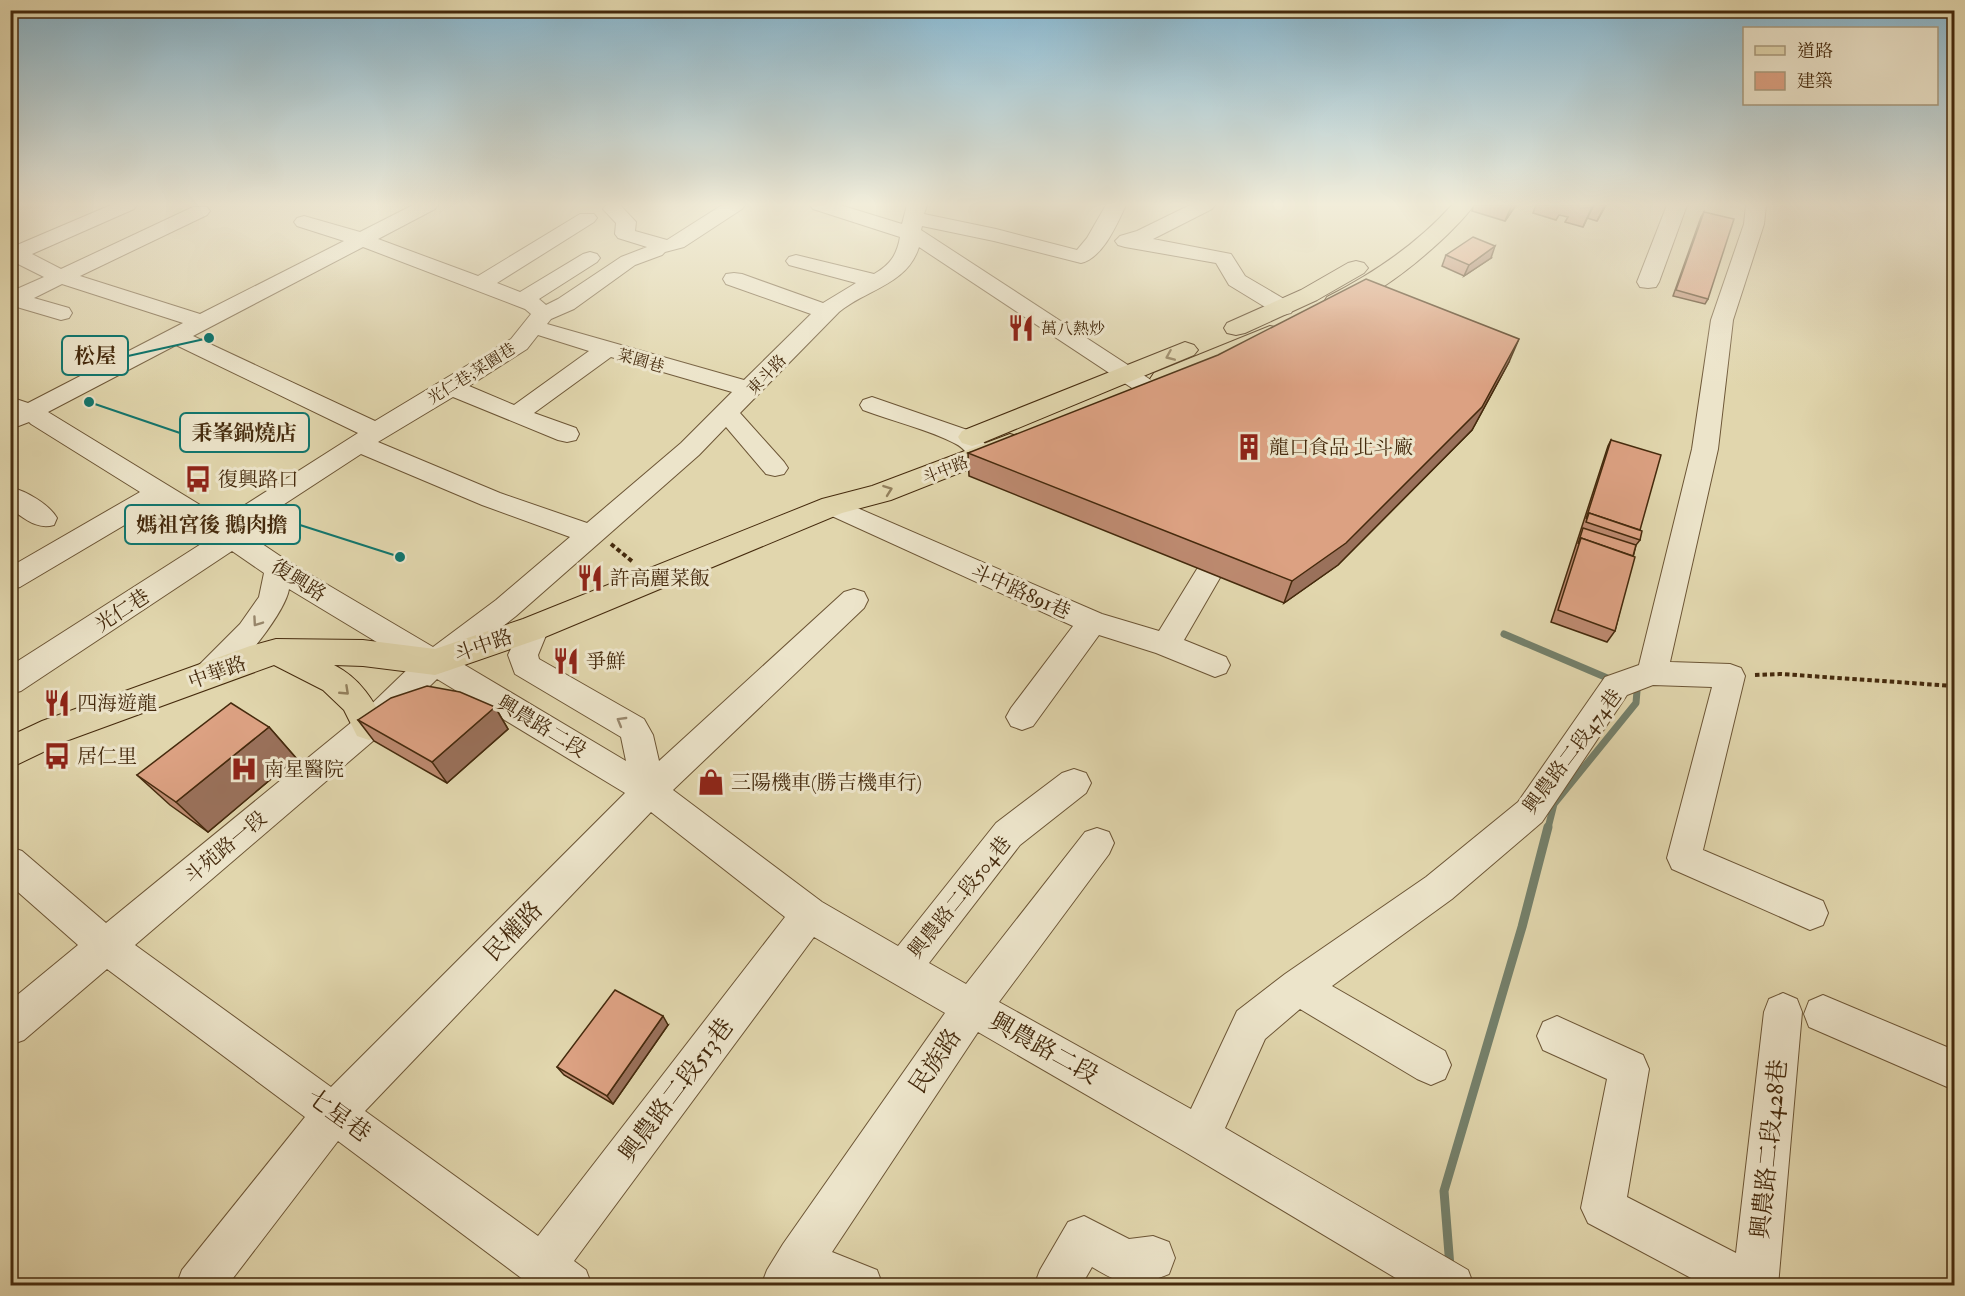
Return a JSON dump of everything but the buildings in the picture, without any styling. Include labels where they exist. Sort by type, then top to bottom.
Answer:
[{"type":"main road","name":"斗中路","points":[[1137,380],[1283,308],[1360,265]]},
{"type":"main road","name":"斗中路","points":[[435,662],[534,628],[832,506],[881,493],[974,447],[1137,380],[1291,324],[1366,288],[1399,265]]},
{"type":"main road","name":"中華路","points":[[10,753],[54,731],[276,652],[363,652],[435,662]]},
{"type":"main road","points":[[276,652],[335,681],[356,701],[369,726]]},
{"type":"street","points":[[38,265],[61,277],[204,323]]},
{"type":"street","points":[[61,313],[14,299],[85,265]]},
{"type":"street","points":[[17,413],[177,337],[311,265]]},
{"type":"street","points":[[431,265],[533,304],[538,320],[566,304],[622,265]]},
{"type":"street","points":[[480,284],[510,265]]},
{"type":"street","points":[[522,300],[578,265]]},
{"type":"street","points":[[813,265],[878,282]]},
{"type":"street","name":"東斗路","points":[[435,662],[506,608],[690,448],[751,390],[826,312],[848,295],[878,282],[899,265]]},
{"type":"street","points":[[978,265],[1137,380]]},
{"type":"street","points":[[1228,265],[1237,280],[1283,308]]},
{"type":"street","points":[[1648,282],[1654,265]]},
{"type":"street","points":[[1740,265],[1722,320],[1705,449],[1652,673],[1730,676],[1684,858],[1810,913]]},
{"type":"street","points":[[734,279],[826,312]]},
{"type":"street","name":"菜園巷","points":[[538,320],[605,350],[751,390]]},
{"type":"street","name":"光仁巷;菜園巷","points":[[228,534],[367,438],[519,344],[538,320]]},
{"type":"street","points":[[177,337],[367,438],[491,499],[592,532]]},
{"type":"street","points":[[516,415],[605,350]]},
{"type":"street","points":[[451,387],[567,434]]},
{"type":"street","points":[[872,405],[974,447]]},
{"type":"street","name":"復興路","points":[[17,413],[160,492],[279,569],[435,662]]},
{"type":"street","points":[[727,413],[775,468]]},
{"type":"street","points":[[10,580],[160,492]]},
{"type":"street","points":[[10,496],[44,519]]},
{"type":"street","name":"斗中路891巷","points":[[832,506],[1092,622],[1166,645],[1215,665]]},
{"type":"street","name":"光仁巷","points":[[10,682],[228,534]]},
{"type":"street","points":[[208,675],[250,632],[273,599],[279,569]]},
{"type":"street","points":[[1166,645],[1207,576]]},
{"type":"street","name":"民權路","points":[[198,1286],[335,1112],[649,791],[854,600]]},
{"type":"street","points":[[1022,717],[1092,622]]},
{"type":"street","points":[[534,628],[523,656],[526,666],[633,728],[637,735],[649,791]]},
{"type":"street","name":"斗苑路一段","points":[[10,1026],[369,726],[435,662]]},
{"type":"street","name":"興農路二段","points":[[435,662],[649,791],[809,914],[1200,1137],[1452,1286]]},
{"type":"street","name":"興農路二段474巷","points":[[1200,1137],[1251,1024],[1298,987],[1439,888],[1530,812],[1616,686],[1652,673]]},
{"type":"street","name":"興農路二段504巷","points":[[903,968],[1008,834],[1074,783]]},
{"type":"street","name":"民族路","points":[[791,1273],[971,1008],[1097,843]]},
{"type":"street","name":"七星巷","points":[[10,862],[106,947],[557,1276]]},
{"type":"street","name":"興農路二段513巷","points":[[557,1276],[809,914]]},
{"type":"street","points":[[1298,987],[1431,1065]]},
{"type":"street","name":"興農路二段428巷","points":[[1557,1036],[1629,1069],[1603,1208],[1754,1286],[1783,1012]]},
{"type":"street","points":[[1823,1014],[1954,1070]]},
{"type":"street","points":[[1056,1286],[1084,1238],[1125,1262],[1153,1258]]},
{"type":"street","points":[[791,1273],[861,1286]]},
{"type":"path","points":[[592,532],[652,578]]},
{"type":"path","points":[[1730,676],[1781,674],[1954,686]]},
{"type":"waterway","points":[[1504,634],[1612,680]]},
{"type":"waterway","points":[[1548,828],[1554,804],[1636,703],[1637,691],[1631,688]]},
{"type":"waterway","points":[[1450,1267],[1444,1191],[1522,927],[1548,827]]},
{"type":"place","name":"萬八熱炒","points":[[1021,328]]},
{"type":"place","name":"松屋","points":[[209,338]]},
{"type":"place","name":"秉峯鍋燒店","points":[[89,402]]},
{"type":"place","name":"龍口食品 北斗廠","points":[[1249,447]]},
{"type":"place","name":"復興路口","points":[[198,479]]},
{"type":"place","name":"媽祖宮後 鵝肉擔","points":[[400,557]]},
{"type":"place","name":"許高麗菜飯","points":[[590,578]]},
{"type":"place","name":"爭鮮","points":[[566,661]]},
{"type":"place","name":"四海遊龍","points":[[57,703]]},
{"type":"place","name":"居仁里","points":[[57,756]]},
{"type":"place","name":"南星醫院","points":[[244,769]]},
{"type":"place","name":"三陽機車(勝吉機車行)","points":[[711,782]]}]
